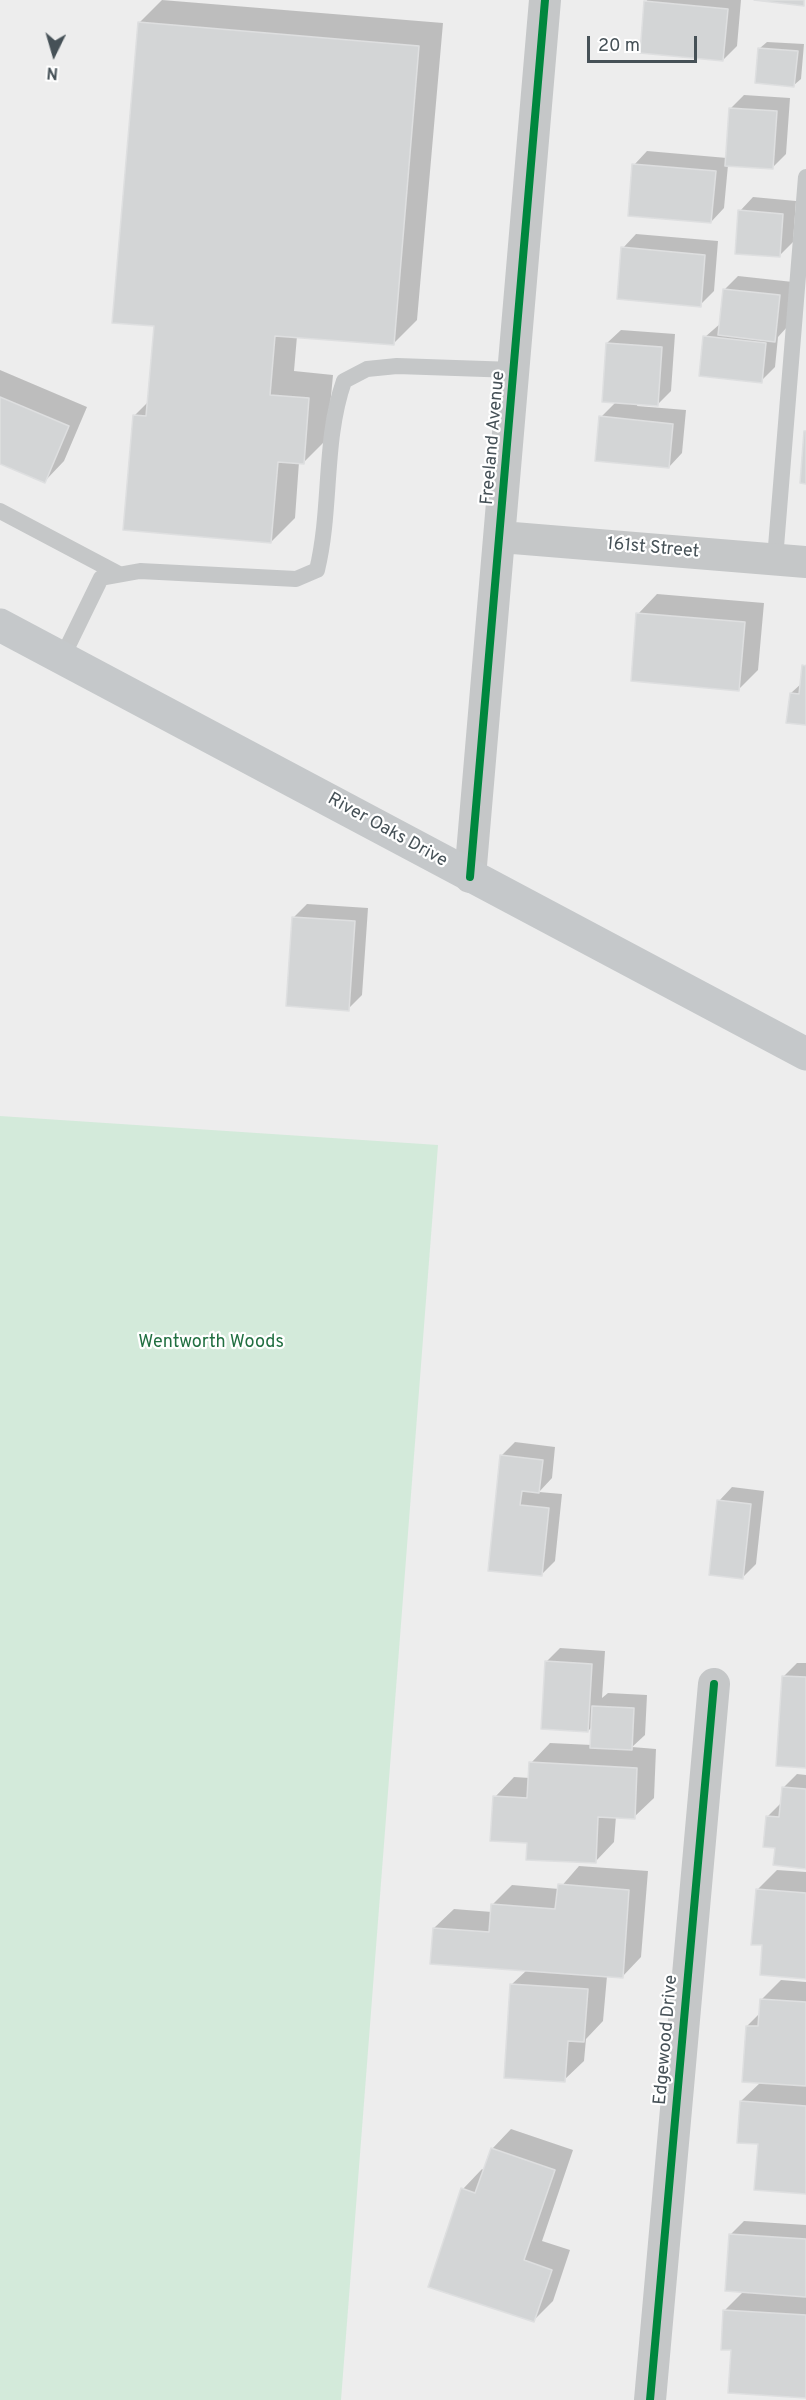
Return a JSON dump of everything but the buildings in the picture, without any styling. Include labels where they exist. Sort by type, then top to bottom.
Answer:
[{"type":"main road","name":"River Oaks Drive","points":[[0,625],[262,763],[470,878],[806,1054]]},
{"type":"street","name":"Freeland Avenue","points":[[470,878],[501,537],[545,0]]},
{"type":"street","name":"161st Street","points":[[501,537],[806,562]]},
{"type":"street","name":"Edgewood Drive","points":[[650,2400],[714,1684]]},
{"type":"lane","points":[[775,559],[806,177]]},
{"type":"lane","points":[[63,658],[101,578],[141,571],[296,579],[317,570],[324,543],[335,406],[344,381],[367,369],[397,366],[514,370]]},
{"type":"lane","points":[[0,511],[119,574]]},
{"type":"green space","name":"Wentworth Woods","points":[[0,1116],[438,1145],[341,2400],[0,2400]]},
{"type":"cycle path","points":[[470,877],[545,0]]},
{"type":"cycle path","points":[[650,2400],[714,1684]]}]
